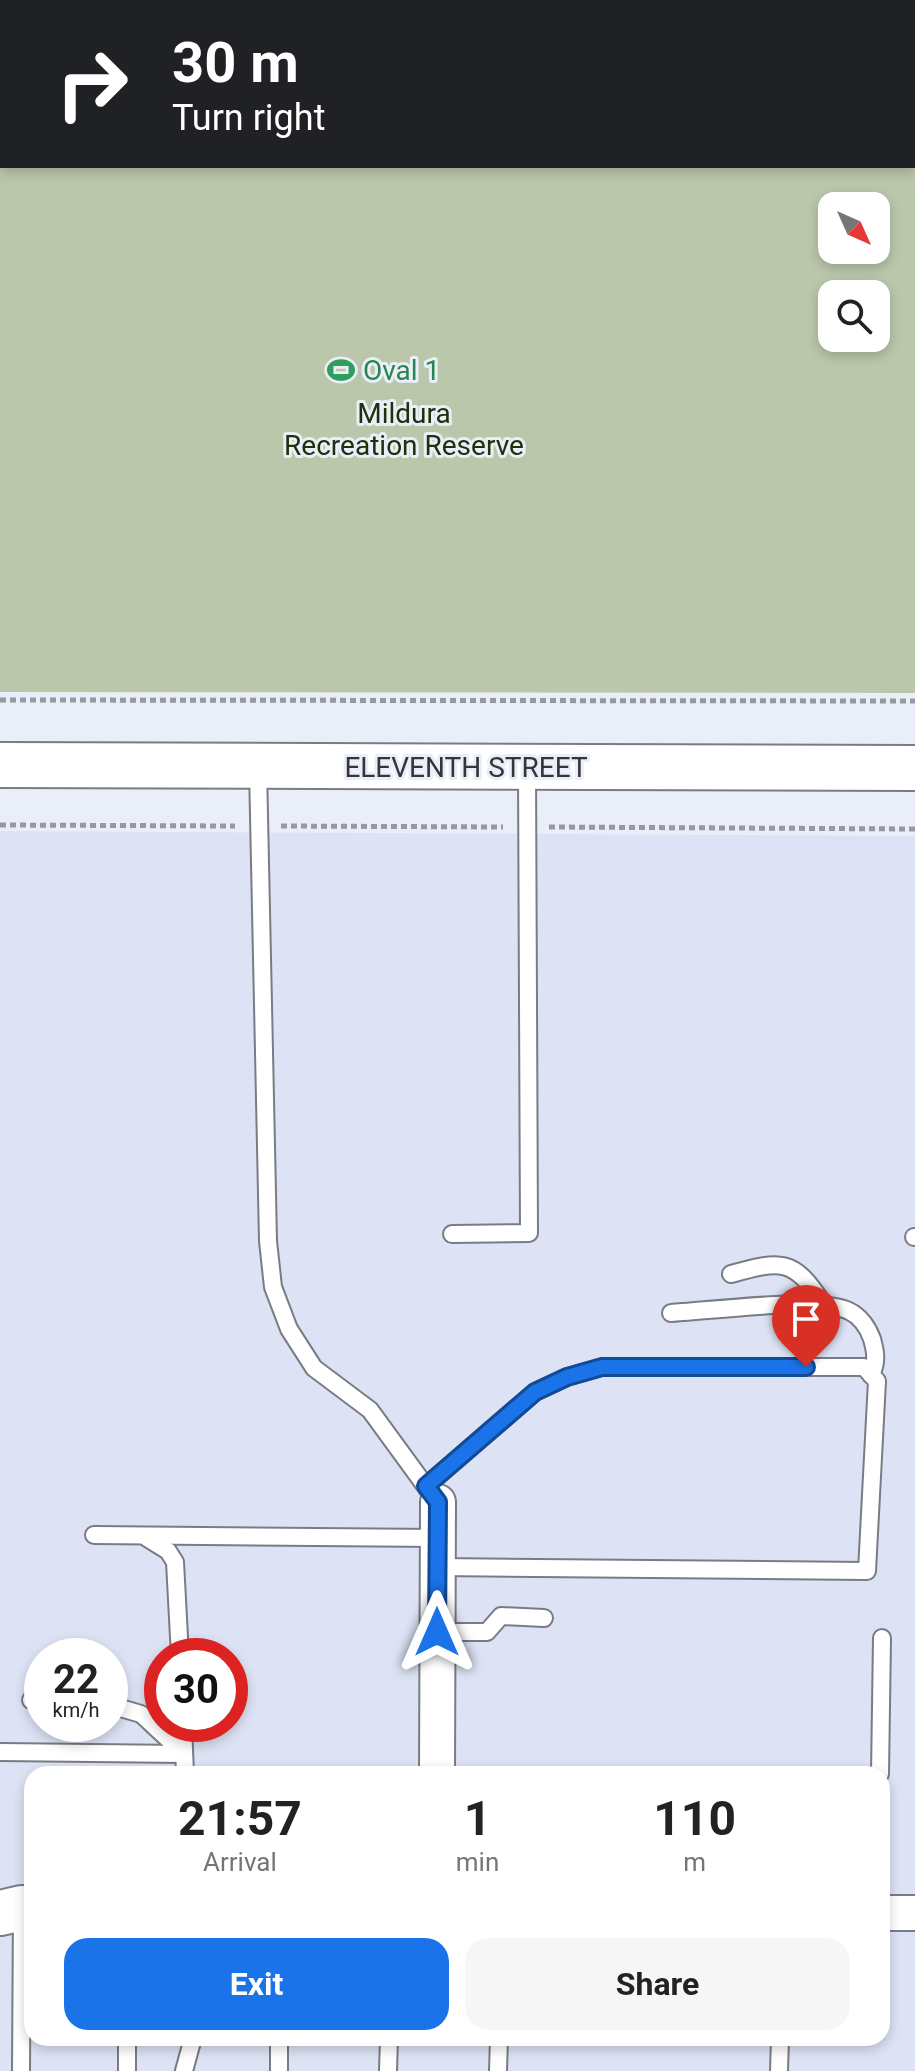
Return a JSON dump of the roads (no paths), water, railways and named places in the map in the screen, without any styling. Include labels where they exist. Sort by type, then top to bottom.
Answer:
[{"type":"main road","name":"ELEVENTH STREET","points":[[5,767],[915,768]]},
{"type":"street","points":[[432,1494],[438,1553],[437,1766]]},
{"type":"street","points":[[890,1913],[915,1913]]},
{"type":"lane","points":[[94,1535],[867,1571],[877,1381],[864,1367],[602,1367],[567,1377],[535,1392],[432,1494],[370,1410],[314,1368],[289,1329],[273,1287],[268,1241],[258,767]]},
{"type":"lane","points":[[452,1234],[529,1233],[527,767]]},
{"type":"lane","points":[[731,1274],[759,1266],[792,1266],[807,1279],[823,1304]]},
{"type":"lane","points":[[671,1313],[823,1304],[849,1311],[862,1320],[870,1332],[876,1363],[871,1375]]},
{"type":"lane","points":[[142,1536],[154,1540],[168,1551],[175,1562],[179,1638]]},
{"type":"lane","points":[[437,1632],[487,1632],[501,1616],[544,1618]]},
{"type":"lane","points":[[880,1766],[882,1638]]},
{"type":"lane","points":[[128,1710],[141,1714],[184,1754]]},
{"type":"lane","points":[[184,1742],[185,1766]]},
{"type":"lane","points":[[0,1752],[184,1754]]},
{"type":"lane","points":[[178,1766],[184,1754]]},
{"type":"lane","points":[[13,1909],[21,2071]]},
{"type":"lane","points":[[127,2046],[127,2071]]},
{"type":"lane","points":[[184,2071],[191,2046]]},
{"type":"lane","points":[[279,2046],[279,2071]]},
{"type":"lane","points":[[388,2071],[389,2046]]},
{"type":"lane","points":[[498,2071],[499,2046]]},
{"type":"lane","points":[[779,2071],[780,2046]]},
{"type":"place","name":"Oval 1","points":[[341,370]]},
{"type":"park label","name":"Mildura Recreation Reserve","points":[[404,429]]}]
